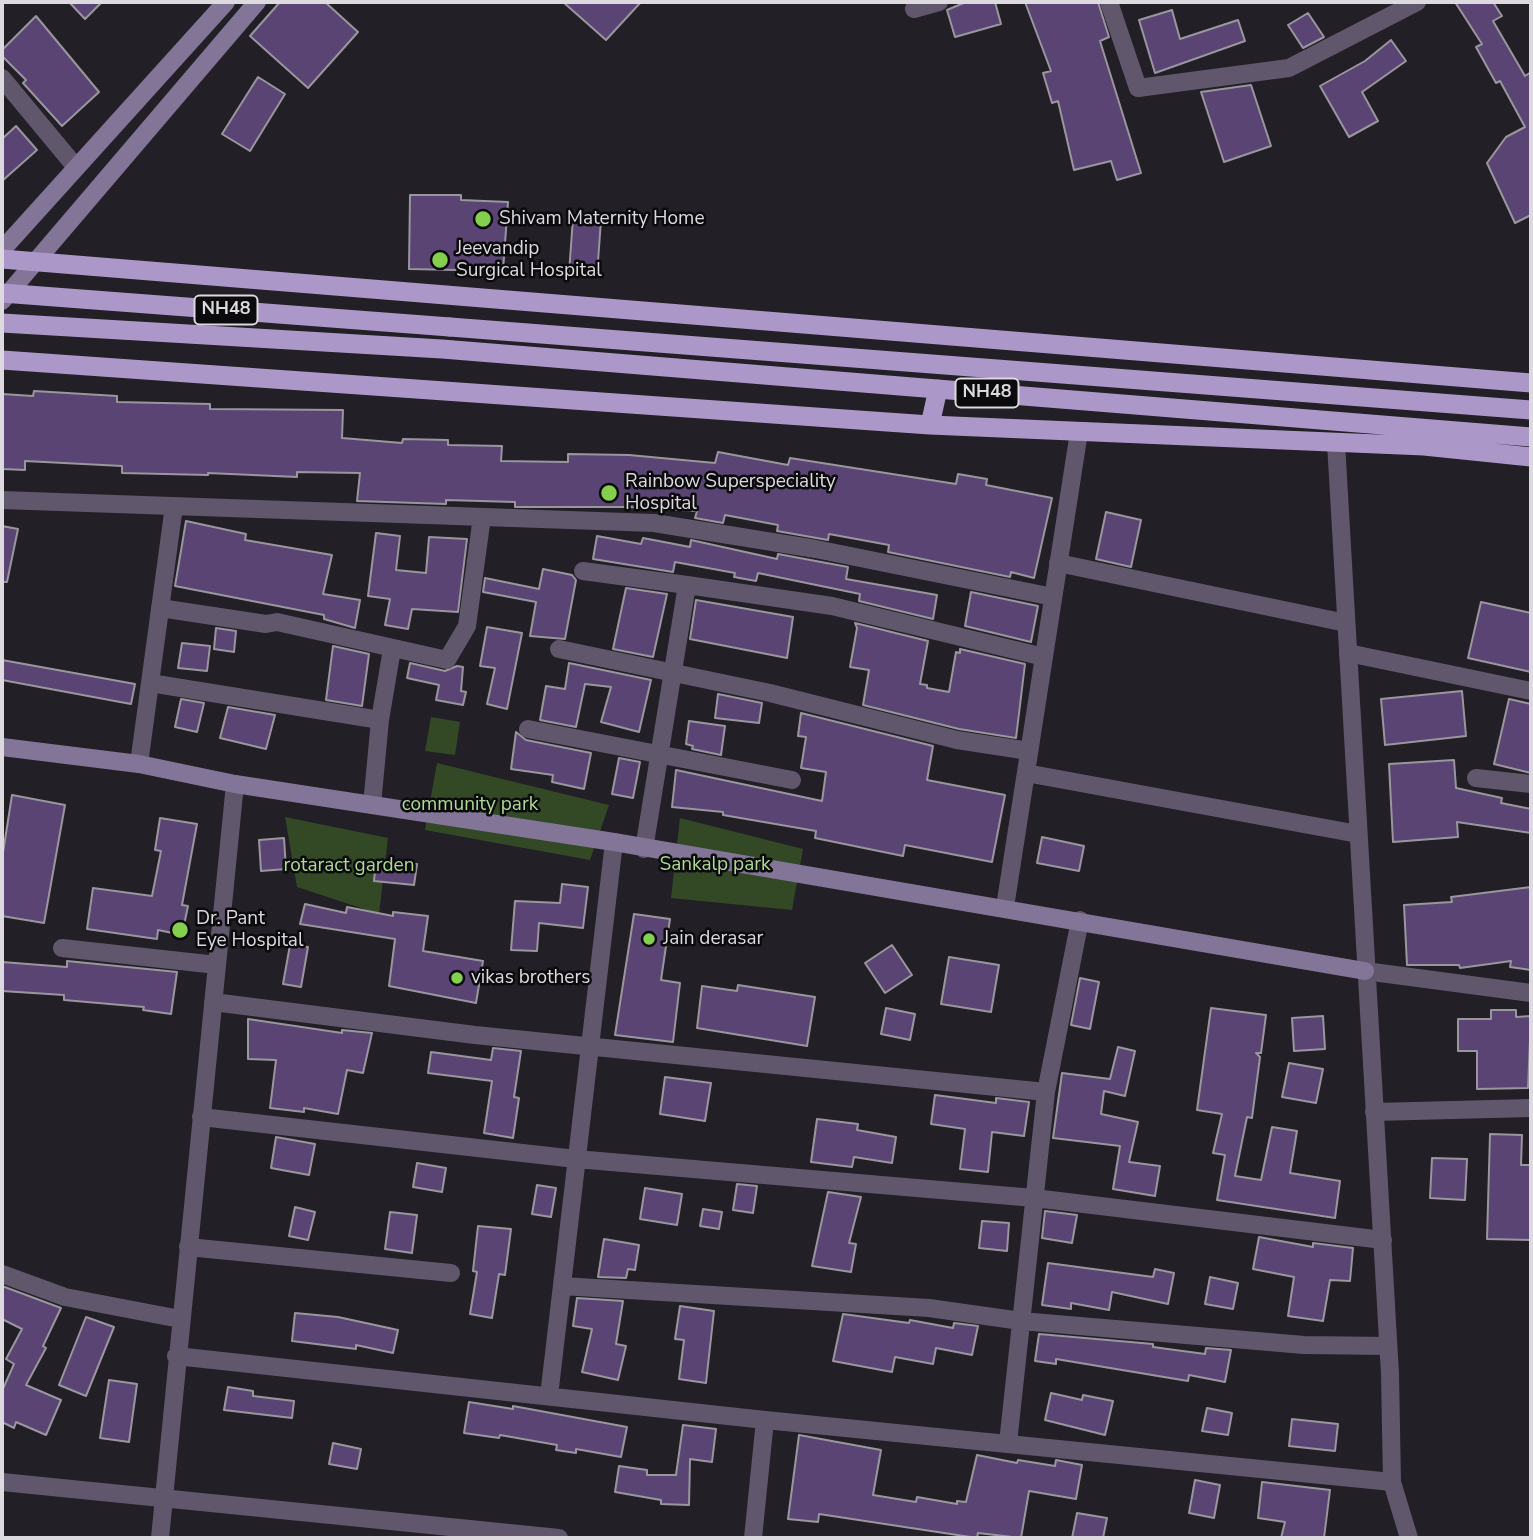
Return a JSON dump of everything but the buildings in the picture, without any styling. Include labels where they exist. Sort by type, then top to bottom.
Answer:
[{"type":"highway","points":[[2,259],[1531,383]]},
{"type":"highway","name":"NH48","points":[[2,293],[1531,410]]},
{"type":"highway","name":"NH48","points":[[2,323],[442,349],[1531,437]]},
{"type":"highway","points":[[2,359],[930,425],[1424,446],[1531,457]]},
{"type":"highway","points":[[930,425],[938,389]]},
{"type":"main road","points":[[2,250],[75,166],[226,2]]},
{"type":"main road","points":[[2,301],[257,2]]},
{"type":"main road","points":[[2,747],[139,764],[235,784],[614,842],[1366,971]]},
{"type":"street","points":[[914,9],[939,2]]},
{"type":"street","points":[[1109,2],[1138,88],[1289,68],[1417,2]]},
{"type":"street","points":[[2,78],[75,166]]},
{"type":"street","points":[[1005,907],[1079,432]]},
{"type":"street","points":[[1336,443],[1383,1240],[1392,1482],[1409,1538]]},
{"type":"street","points":[[2,500],[654,523],[816,549],[1053,597]]},
{"type":"street","points":[[139,764],[174,506]]},
{"type":"street","points":[[160,608],[267,624],[277,622],[447,660],[467,626],[482,517]]},
{"type":"street","points":[[1058,564],[1346,623]]},
{"type":"street","points":[[583,571],[832,606],[1044,657]]},
{"type":"street","points":[[644,849],[687,585]]},
{"type":"street","points":[[372,805],[380,720],[392,649]]},
{"type":"street","points":[[559,649],[770,693],[957,740],[1029,751]]},
{"type":"street","points":[[1348,653],[1531,691]]},
{"type":"street","points":[[150,683],[380,720]]},
{"type":"street","points":[[528,729],[659,757],[792,780]]},
{"type":"street","points":[[1026,773],[1358,834]]},
{"type":"street","points":[[1476,778],[1531,784]]},
{"type":"street","points":[[160,1538],[161,1498],[235,784]]},
{"type":"street","points":[[549,1396],[614,842]]},
{"type":"street","points":[[1008,1443],[1046,1091],[1080,920]]},
{"type":"street","points":[[62,948],[217,965]]},
{"type":"street","points":[[1366,971],[1531,993]]},
{"type":"street","points":[[214,1002],[475,1035],[589,1044],[1046,1091]]},
{"type":"street","points":[[1374,1112],[1531,1108]]},
{"type":"street","points":[[201,1117],[576,1159],[1034,1198],[1383,1240]]},
{"type":"street","points":[[188,1247],[451,1273]]},
{"type":"street","points":[[2,1274],[65,1297],[180,1319]]},
{"type":"street","points":[[562,1286],[929,1308],[1021,1321],[1304,1345],[1388,1346]]},
{"type":"street","points":[[176,1356],[765,1420],[1392,1482]]},
{"type":"street","points":[[753,1538],[765,1420]]},
{"type":"street","points":[[2,1482],[559,1538]]},
{"type":"green space","points":[[431,717],[460,722],[455,755],[425,751]]},
{"type":"green space","name":"community park","points":[[437,763],[609,805],[590,860],[425,830]]},
{"type":"green space","name":"rotaract garden","points":[[285,817],[388,838],[379,914],[297,887]]},
{"type":"green space","name":"Sankalp park","points":[[680,818],[803,849],[792,910],[671,898]]},
{"type":"place","name":"Shivam Maternity Home","points":[[483,219]]},
{"type":"place","name":"Jeevandip Surgical Hospital","points":[[440,260]]},
{"type":"place","name":"Rainbow Superspeciality Hospital","points":[[609,493]]},
{"type":"place","name":"Dr. Pant Eye Hospital","points":[[180,930]]},
{"type":"place","name":"Jain derasar","points":[[649,939]]},
{"type":"place","name":"vikas brothers","points":[[457,978]]}]
